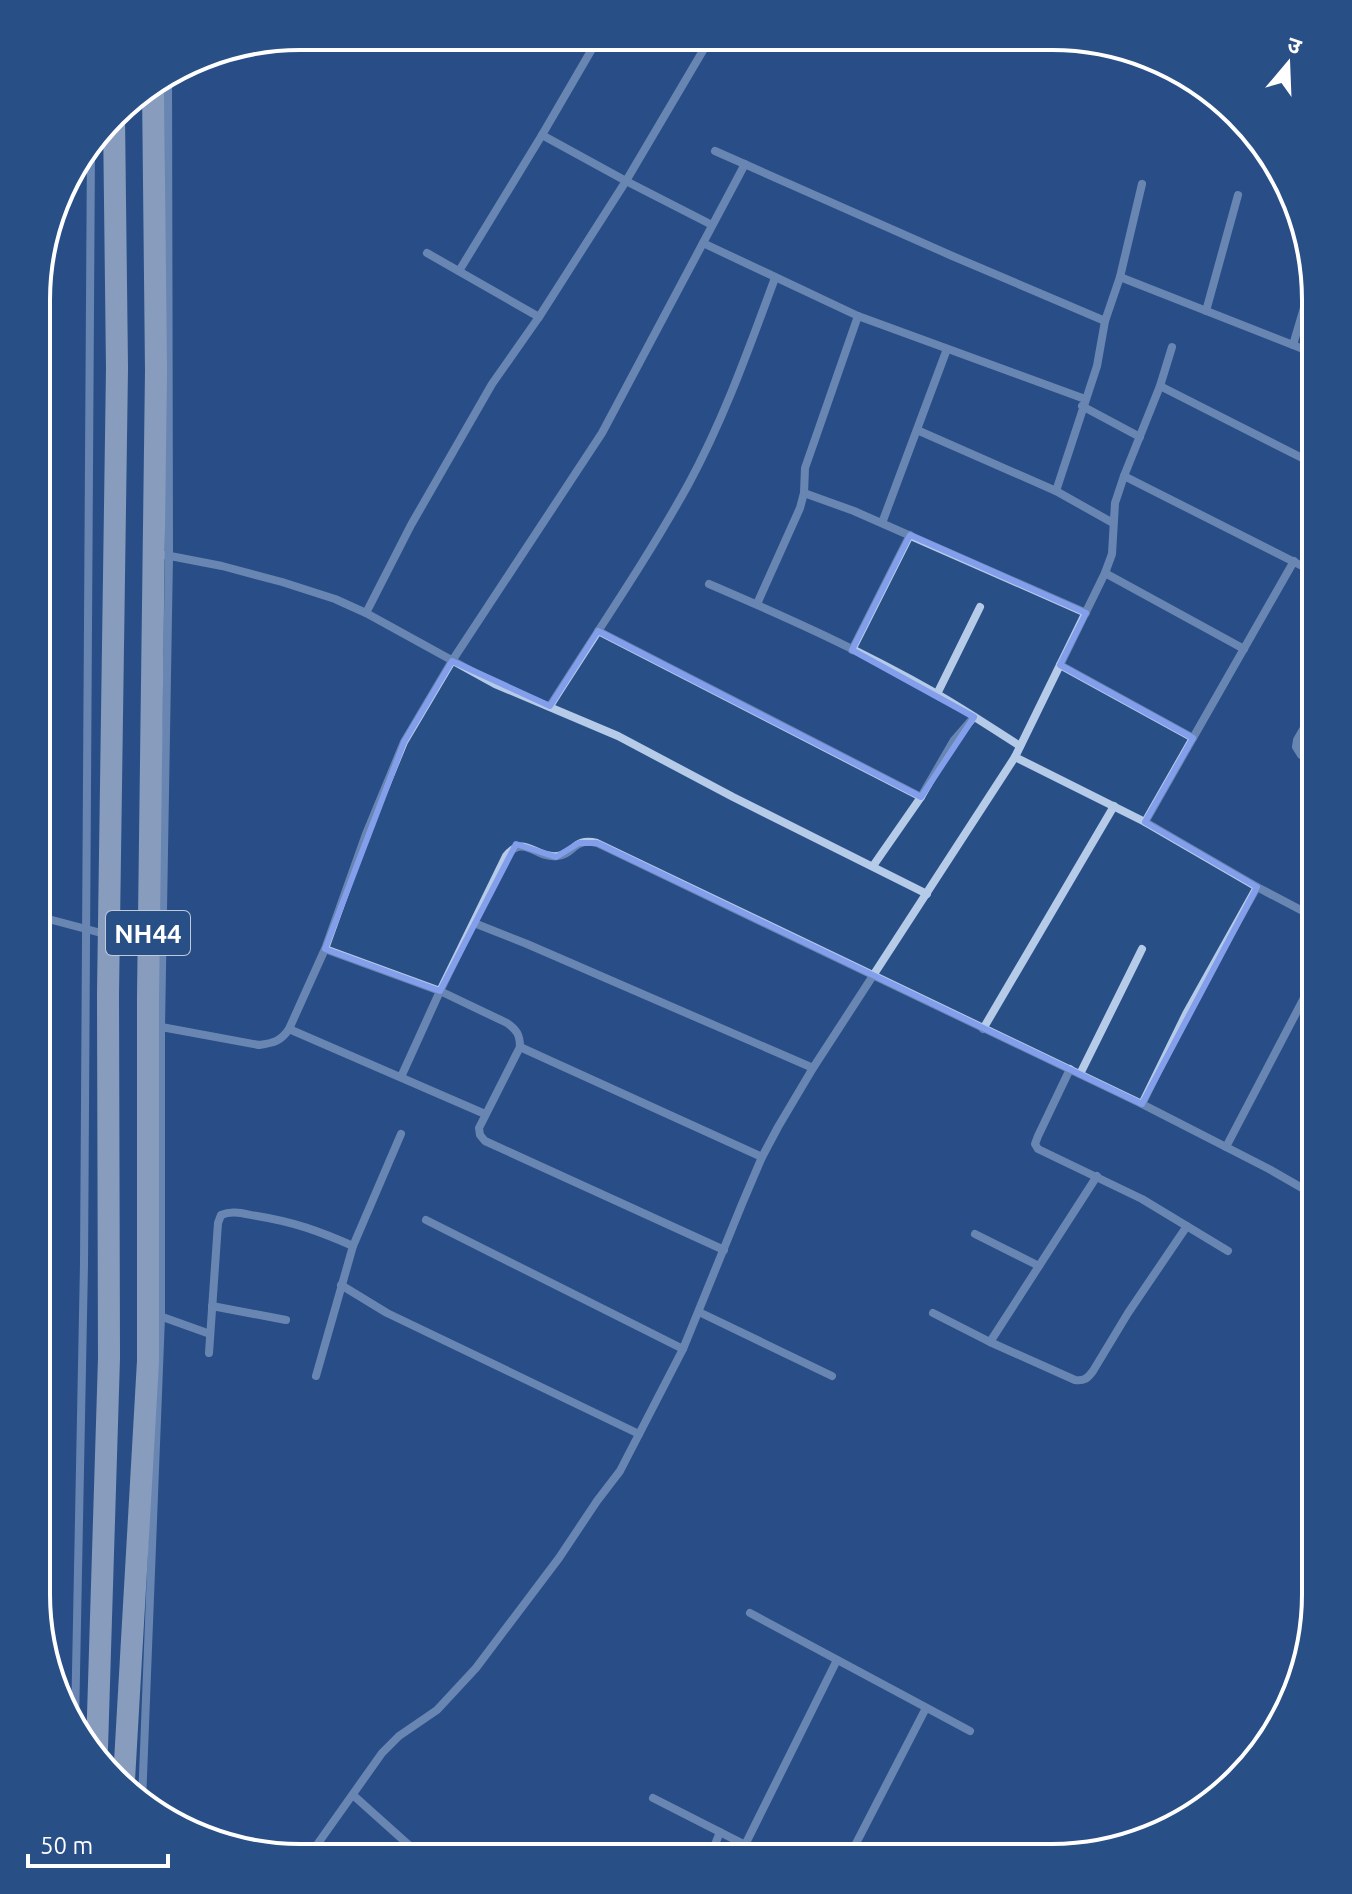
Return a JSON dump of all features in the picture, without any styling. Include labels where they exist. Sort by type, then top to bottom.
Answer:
[{"type":"highway","name":"NH44","points":[[124,1771],[148,1361],[154,1314],[154,1026],[161,554],[153,98]]},
{"type":"highway","name":"NH44","points":[[97,1740],[109,1358],[111,694],[117,368],[114,133]]},
{"type":"street","points":[[459,271],[591,50]]},
{"type":"street","points":[[366,613],[411,525],[492,384],[626,181],[703,50]]},
{"type":"street","points":[[168,88],[161,554],[222,566],[335,599],[495,684],[618,736],[927,894]]},
{"type":"street","points":[[542,135],[712,225]]},
{"type":"street","points":[[715,151],[1105,321]]},
{"type":"street","points":[[75,1703],[84,1280],[91,163]]},
{"type":"street","points":[[154,1026],[259,1045],[273,1044],[282,1039],[289,1029],[325,949],[366,834],[404,742],[452,661],[602,433],[745,164]]},
{"type":"street","points":[[1056,491],[1097,366],[1105,321],[1120,277],[1142,184]]},
{"type":"street","points":[[1206,311],[1238,195]]},
{"type":"street","points":[[703,243],[858,316],[1084,402],[1140,437]]},
{"type":"street","points":[[427,253],[539,317]]},
{"type":"street","points":[[1120,277],[1302,349]]},
{"type":"street","points":[[550,706],[689,483],[737,379],[775,278]]},
{"type":"street","points":[[1293,345],[1302,315]]},
{"type":"street","points":[[757,604],[800,508],[805,468],[858,316]]},
{"type":"street","points":[[318,1844],[382,1753],[399,1736],[437,1710],[476,1668],[620,1471],[683,1349],[762,1157],[813,1068],[1015,757],[1086,613],[1112,554],[1115,503],[1172,347]]},
{"type":"street","points":[[882,523],[947,349]]},
{"type":"street","points":[[1160,386],[1302,458]]},
{"type":"street","points":[[917,430],[1056,491],[1113,523]]},
{"type":"street","points":[[1124,476],[1302,565]]},
{"type":"street","points":[[804,493],[882,523],[1086,613]]},
{"type":"street","points":[[852,650],[910,535]]},
{"type":"street","points":[[1145,822],[1294,561]]},
{"type":"street","points":[[1105,573],[1244,649]]},
{"type":"street","points":[[709,584],[757,604],[937,694],[1020,746]]},
{"type":"street","points":[[937,694],[980,607]]},
{"type":"street","points":[[598,631],[921,797]]},
{"type":"street","points":[[1060,665],[1193,738]]},
{"type":"street","points":[[873,866],[921,797],[954,740],[974,717]]},
{"type":"street","points":[[1302,732],[1296,747],[1302,755]]},
{"type":"street","points":[[1015,757],[1145,822],[1302,910]]},
{"type":"street","points":[[983,1029],[1114,806]]},
{"type":"street","points":[[401,1077],[506,856],[519,845],[556,857],[579,843],[589,841],[1142,1104],[1301,1188]]},
{"type":"street","points":[[1142,1104],[1186,1014],[1257,887]]},
{"type":"street","points":[[50,919],[110,935]]},
{"type":"street","points":[[474,923],[813,1068]]},
{"type":"street","points":[[325,949],[440,991],[516,1029],[520,1047],[479,1128],[485,1141],[724,1250]]},
{"type":"street","points":[[1080,1074],[1142,949]]},
{"type":"street","points":[[1226,1147],[1301,1003]]},
{"type":"street","points":[[289,1029],[485,1114]]},
{"type":"street","points":[[520,1047],[762,1157]]},
{"type":"street","points":[[1070,1069],[1035,1144],[1038,1149],[1097,1176],[1228,1251]]},
{"type":"street","points":[[316,1376],[353,1246],[401,1134]]},
{"type":"street","points":[[990,1342],[1097,1176]]},
{"type":"street","points":[[209,1353],[221,1215],[229,1211],[284,1220],[310,1227],[353,1246]]},
{"type":"street","points":[[426,1220],[683,1349]]},
{"type":"street","points":[[933,1313],[1075,1380],[1088,1378],[1187,1226]]},
{"type":"street","points":[[975,1234],[1039,1266]]},
{"type":"street","points":[[341,1285],[387,1313],[639,1434]]},
{"type":"street","points":[[212,1306],[286,1320]]},
{"type":"street","points":[[699,1312],[832,1376]]},
{"type":"street","points":[[142,1788],[154,1314],[210,1334]]},
{"type":"street","points":[[750,1613],[970,1731]]},
{"type":"street","points":[[745,1844],[837,1660]]},
{"type":"street","points":[[856,1844],[926,1708]]},
{"type":"street","points":[[353,1795],[408,1844]]},
{"type":"street","points":[[653,1798],[743,1844]]},
{"type":"street","points":[[715,1844],[720,1832]]},
{"type":"highlighted area","points":[[910,535],[1086,613],[1060,665],[1193,738],[1145,822],[1257,887],[1142,1104],[597,843],[579,843],[556,857],[516,844],[440,991],[325,949],[404,742],[452,661],[550,706],[598,631],[921,797],[974,717],[852,650]]}]
